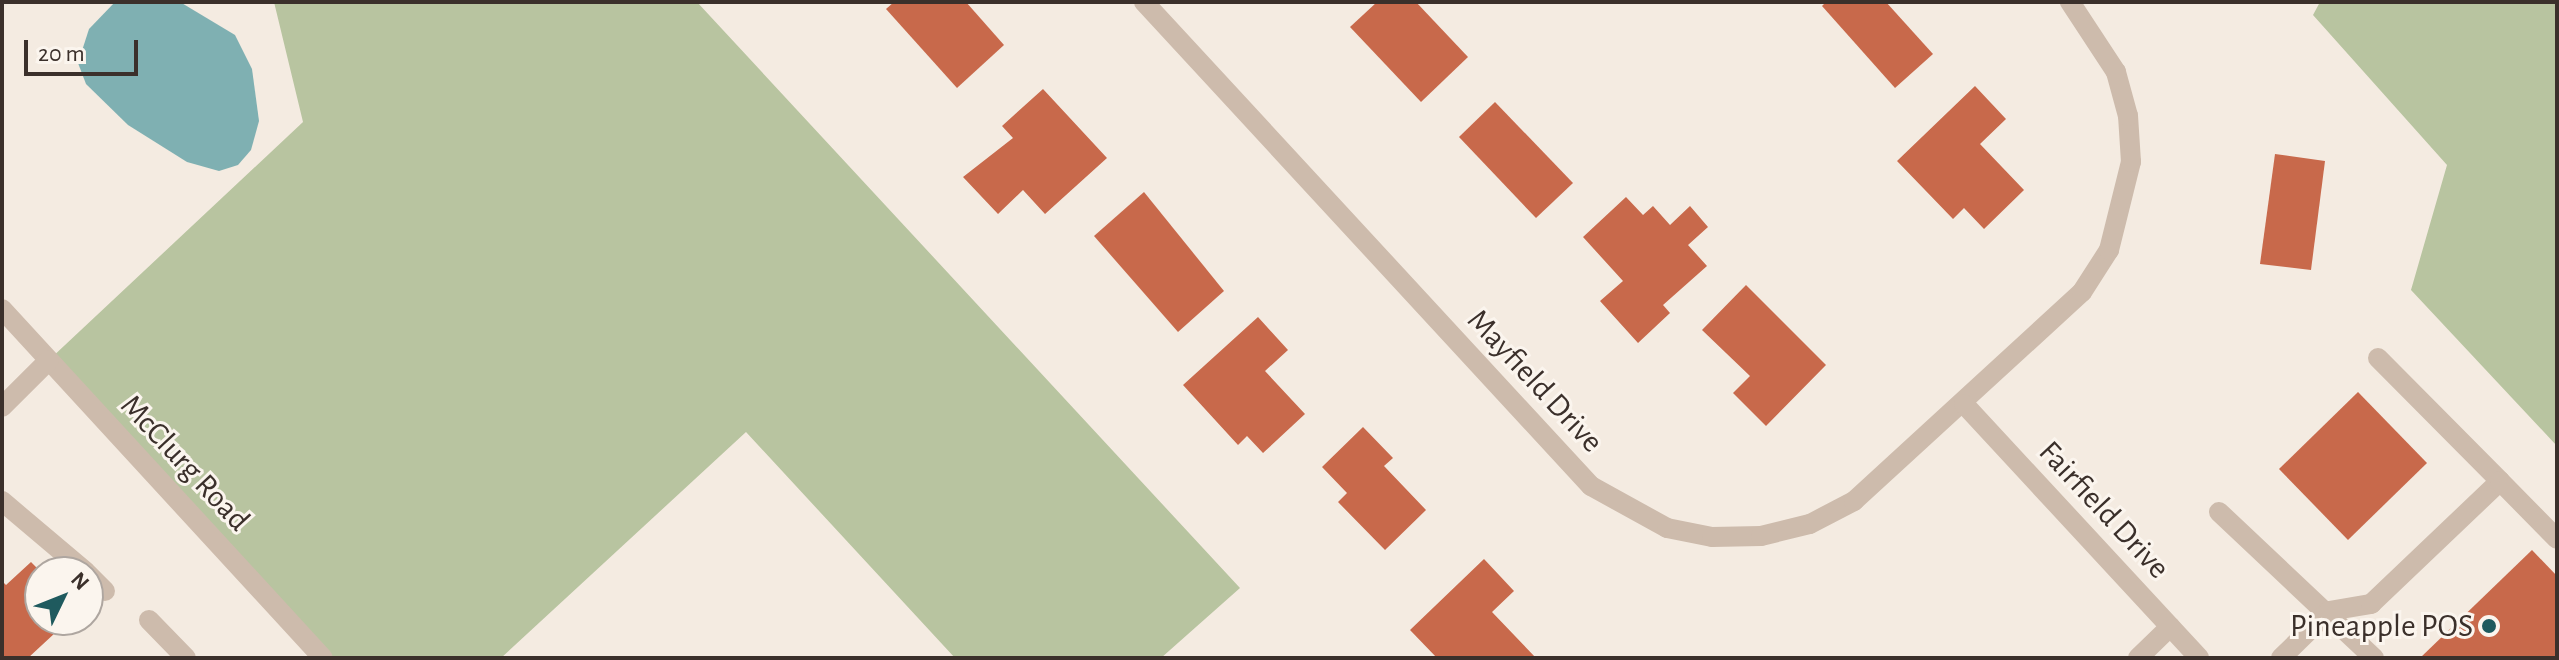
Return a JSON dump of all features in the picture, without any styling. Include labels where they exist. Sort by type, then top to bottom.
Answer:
[{"type":"street","name":"Mayfield Drive","points":[[1144,2],[1591,486],[1625,510],[1712,537],[1761,536],[1810,524],[1863,494],[2082,292],[2109,250],[2125,204],[2131,162],[2124,102],[2093,28],[2070,2]]},
{"type":"street","name":"McClurg Road","points":[[2,309],[323,658]]},
{"type":"street","points":[[2378,358],[2557,539]]},
{"type":"street","points":[[2,407],[49,360]]},
{"type":"street","name":"Fairfield Drive","points":[[1964,404],[2199,658]]},
{"type":"street","points":[[2281,658],[2329,611],[2371,604],[2500,481]]},
{"type":"street","points":[[2,501],[67,556]]},
{"type":"street","points":[[2219,512],[2329,611],[2374,658]]},
{"type":"street","points":[[149,620],[186,658]]},
{"type":"street","points":[[2138,658],[2170,627]]},
{"type":"green space","points":[[274,2],[697,2],[1240,588],[1161,658],[955,658],[746,432],[501,658],[323,658],[49,360],[303,122]]},
{"type":"green space","points":[[2320,2],[2557,2],[2557,446],[2411,290],[2447,165],[2313,15]]},
{"type":"water","points":[[115,2],[180,2],[235,35],[252,69],[259,121],[251,150],[238,165],[219,171],[187,162],[128,125],[86,84],[78,63],[89,29]]},
{"type":"building","points":[[894,2],[966,2],[1004,45],[957,88],[886,9]]},
{"type":"building","points":[[1377,2],[1416,2],[1468,57],[1421,102],[1350,27]]},
{"type":"building","points":[[1826,2],[1886,2],[1933,54],[1895,88],[1822,6]]},
{"type":"building","points":[[1975,86],[2006,119],[1980,144],[2024,190],[1984,229],[1964,208],[1953,219],[1897,161]]},
{"type":"building","points":[[1043,89],[1107,158],[1045,214],[1023,190],[998,214],[963,177],[1013,138],[1002,126]]},
{"type":"building","points":[[1495,102],[1573,183],[1536,218],[1459,137]]},
{"type":"building","points":[[2275,154],[2325,161],[2311,270],[2260,264]]},
{"type":"building","points":[[1144,192],[1224,291],[1178,332],[1094,236]]},
{"type":"building","points":[[1626,197],[1643,215],[1653,206],[1670,225],[1690,206],[1708,227],[1688,245],[1707,266],[1663,305],[1670,313],[1638,343],[1600,301],[1623,281],[1583,237]]},
{"type":"building","points":[[1746,285],[1826,365],[1766,426],[1733,393],[1750,376],[1702,330]]},
{"type":"building","points":[[1258,317],[1288,350],[1265,371],[1305,414],[1263,453],[1247,436],[1238,445],[1183,385]]},
{"type":"building","points":[[2358,392],[2427,463],[2348,540],[2279,469]]},
{"type":"building","points":[[1363,427],[1393,458],[1384,466],[1426,510],[1385,550],[1338,502],[1347,493],[1322,467]]},
{"type":"building","points":[[2532,550],[2557,576],[2557,658],[2420,658]]},
{"type":"building","points":[[1484,559],[1514,591],[1492,612],[1536,658],[1437,658],[1410,630]]},
{"type":"building","points":[[24,568],[24,636],[52,636],[28,658],[2,658],[2,581],[6,585]]},
{"type":"place","name":"Pineapple POS","points":[[2489,626]]}]
